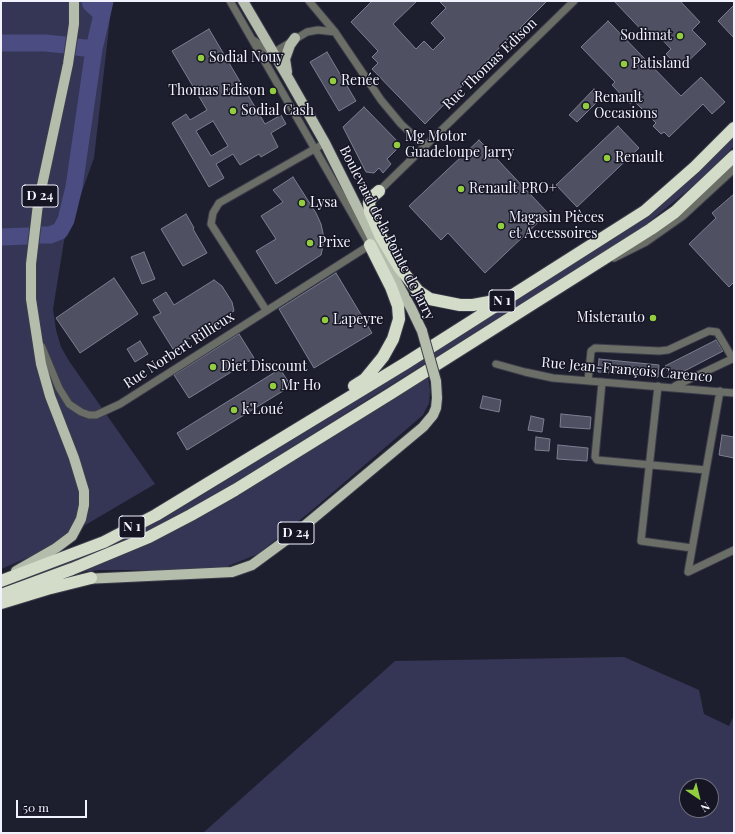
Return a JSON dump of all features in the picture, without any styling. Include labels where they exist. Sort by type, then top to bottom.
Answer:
[{"type":"highway","name":"N 1","points":[[1,581],[104,542],[156,515],[406,363],[645,212],[695,167],[734,128]]},
{"type":"highway","name":"N 1","points":[[1,595],[72,569],[149,537],[191,515],[376,403],[577,277],[675,212],[734,156]]},
{"type":"highway","points":[[379,191],[371,198],[369,203],[370,212],[381,237],[398,267],[418,290],[430,299],[460,305],[473,305],[507,298]]},
{"type":"highway","points":[[255,456],[303,418],[364,379],[384,357],[393,339],[399,319],[398,306],[391,287],[370,245]]},
{"type":"highway","points":[[1,603],[91,578]]},
{"type":"main road","name":"D 24","points":[[1,578],[56,548],[72,536],[81,520],[84,505],[84,491],[74,458],[41,364],[31,299],[31,264],[38,204],[68,64],[74,24],[74,1]]},
{"type":"main road","name":"Boulevard de la Pointe de Jarry","points":[[1,595],[91,578],[155,579],[232,572],[252,565],[297,532],[423,427],[433,415],[436,408],[438,398],[436,381],[422,332],[411,308],[374,241],[325,143],[243,1]]},
{"type":"main road","points":[[287,76],[285,59],[290,45],[295,38]]},
{"type":"street","name":"Boulevard de la Pointe de Jarry","points":[[230,1],[370,245]]},
{"type":"street","points":[[309,1],[335,32],[381,100],[401,124],[425,146]]},
{"type":"street","name":"Rue Thomas Edison","points":[[379,191],[574,1]]},
{"type":"street","points":[[251,38],[273,53],[295,38],[307,32],[318,30],[335,32]]},
{"type":"street","points":[[266,310],[211,224],[213,213],[219,203],[325,143]]},
{"type":"street","points":[[577,277],[646,242],[683,216],[734,169]]},
{"type":"street","name":"Rue Norbert Rillieux","points":[[35,330],[53,377],[69,404],[81,412],[89,415],[96,415],[109,410],[370,245]]},
{"type":"street","points":[[588,381],[591,351],[595,348],[659,351],[668,350],[709,331],[717,332],[734,358],[674,387]]},
{"type":"street","name":"Rue Jean-François Carenco","points":[[496,364],[553,378],[734,393]]},
{"type":"street","points":[[602,382],[595,457],[597,460],[706,470]]},
{"type":"street","points":[[658,386],[641,541],[692,548]]},
{"type":"street","points":[[720,392],[688,572],[734,550]]},
{"type":"shaded area","points":[[1,1],[112,1],[94,158],[64,241],[53,309],[56,330],[61,347],[69,361],[155,484],[36,554],[1,569]]},
{"type":"shaded area","points":[[734,136],[734,146],[705,176],[643,227],[192,508],[153,528],[105,546],[137,532],[197,498],[336,413],[387,379],[640,221]]},
{"type":"shaded area","points":[[428,375],[430,391],[429,403],[423,415],[311,511],[258,554],[223,568],[99,570],[81,572],[206,514],[316,447]]},
{"type":"shaded area","points":[[624,657],[699,690],[704,714],[729,726],[734,715],[734,833],[203,833],[395,661]]},
{"type":"building","points":[[372,1],[417,1],[393,24],[416,49],[424,41],[433,50],[445,38],[431,23],[446,8],[439,1],[547,1],[520,28],[524,32],[517,39],[512,35],[425,124],[372,69],[378,63],[372,57],[378,51],[351,22]]},
{"type":"building","name":"Sodimat","points":[[614,1],[680,1],[700,22],[692,30],[706,44],[680,69],[666,54],[671,49],[656,33],[650,39]]},
{"type":"building","points":[[734,5],[734,38],[718,21]]},
{"type":"building","name":"Patisland","points":[[608,21],[681,96],[701,77],[725,102],[712,114],[703,104],[669,137],[664,132],[661,134],[653,126],[656,123],[634,101],[630,104],[612,85],[615,82],[581,47]]},
{"type":"building","points":[[209,29],[265,124],[281,115],[286,124],[271,133],[278,147],[261,157],[259,154],[240,165],[233,154],[216,164],[224,178],[209,187],[172,123],[186,114],[190,120],[207,110],[172,51]],"holes":[[[213,121],[228,146],[211,156],[196,131]]]},
{"type":"building","name":"Renée","points":[[327,52],[356,101],[339,111],[310,62]]},
{"type":"building","name":"Renault Occasions","points":[[594,89],[602,97],[577,122],[569,115]]},
{"type":"building","points":[[364,107],[401,145],[387,159],[391,164],[383,173],[379,168],[374,173],[366,172],[343,127]]},
{"type":"building","name":"Renault","points":[[618,126],[639,148],[577,207],[556,185]]},
{"type":"building","points":[[479,140],[548,213],[485,273],[448,233],[441,240],[409,206]]},
{"type":"building","points":[[293,177],[316,213],[321,224],[324,238],[323,246],[321,255],[276,284],[256,251],[276,239],[261,216],[283,202],[273,190]]},
{"type":"building","points":[[734,194],[734,282],[729,287],[689,244],[716,218],[712,213]]},
{"type":"building","points":[[186,214],[207,253],[183,266],[161,229]]},
{"type":"building","points":[[144,252],[155,279],[142,284],[131,257]]},
{"type":"building","name":"Lapeyre","points":[[336,273],[372,333],[314,368],[279,309]]},
{"type":"building","points":[[114,278],[138,314],[80,353],[56,318]]},
{"type":"building","points":[[214,280],[222,286],[232,302],[234,311],[173,349],[153,317],[161,313],[153,300],[166,292],[174,305]]},
{"type":"building","points":[[239,334],[254,358],[189,398],[174,375]]},
{"type":"building","points":[[716,340],[723,351],[671,378],[665,366]]},
{"type":"building","points":[[140,341],[148,354],[135,362],[127,349]]},
{"type":"building","points":[[599,359],[659,365],[658,377],[598,372]]},
{"type":"building","name":"k'Loué","points":[[280,369],[291,386],[187,450],[177,433]]},
{"type":"building","points":[[483,396],[501,400],[499,412],[480,408]]},
{"type":"building","points":[[561,414],[591,417],[590,429],[560,427]]},
{"type":"building","points":[[531,416],[544,419],[542,432],[528,430]]},
{"type":"building","points":[[722,435],[734,437],[734,458],[719,455]]},
{"type":"building","points":[[536,437],[550,439],[549,451],[535,450]]},
{"type":"building","points":[[558,445],[588,448],[587,461],[557,459]]},
{"type":"waterway","points":[[90,1],[91,4],[102,14]]},
{"type":"waterway","points":[[39,235],[50,235],[60,231],[66,220],[74,187],[94,49],[105,1]]},
{"type":"waterway","points":[[1,43],[45,43],[65,45]]},
{"type":"waterway","points":[[76,47],[94,49]]},
{"type":"waterway","points":[[1,237],[28,236]]},
{"type":"place","name":"Sodimat","points":[[680,36]]},
{"type":"place","name":"Sodial Nouy","points":[[201,58]]},
{"type":"place","name":"Patisland","points":[[624,64]]},
{"type":"place","name":"Renée","points":[[333,81]]},
{"type":"place","name":"Thomas Edison","points":[[273,91]]},
{"type":"place","name":"Renault Occasions","points":[[586,106]]},
{"type":"place","name":"Sodial Cash","points":[[233,111]]},
{"type":"place","name":"Mg Motor Guadeloupe Jarry","points":[[397,145]]},
{"type":"place","name":"Renault","points":[[607,158]]},
{"type":"place","name":"Renault PRO+","points":[[461,189]]},
{"type":"place","name":"Lysa","points":[[302,203]]},
{"type":"place","name":"Magasin Pièces et Accessoires","points":[[501,226]]},
{"type":"place","name":"Prixe","points":[[310,243]]},
{"type":"place","name":"Misterauto","points":[[653,318]]},
{"type":"place","name":"Lapeyre","points":[[325,320]]},
{"type":"place","name":"Diet Discount","points":[[213,367]]},
{"type":"place","name":"Mr Ho","points":[[273,386]]},
{"type":"place","name":"k'Loué","points":[[234,410]]}]
